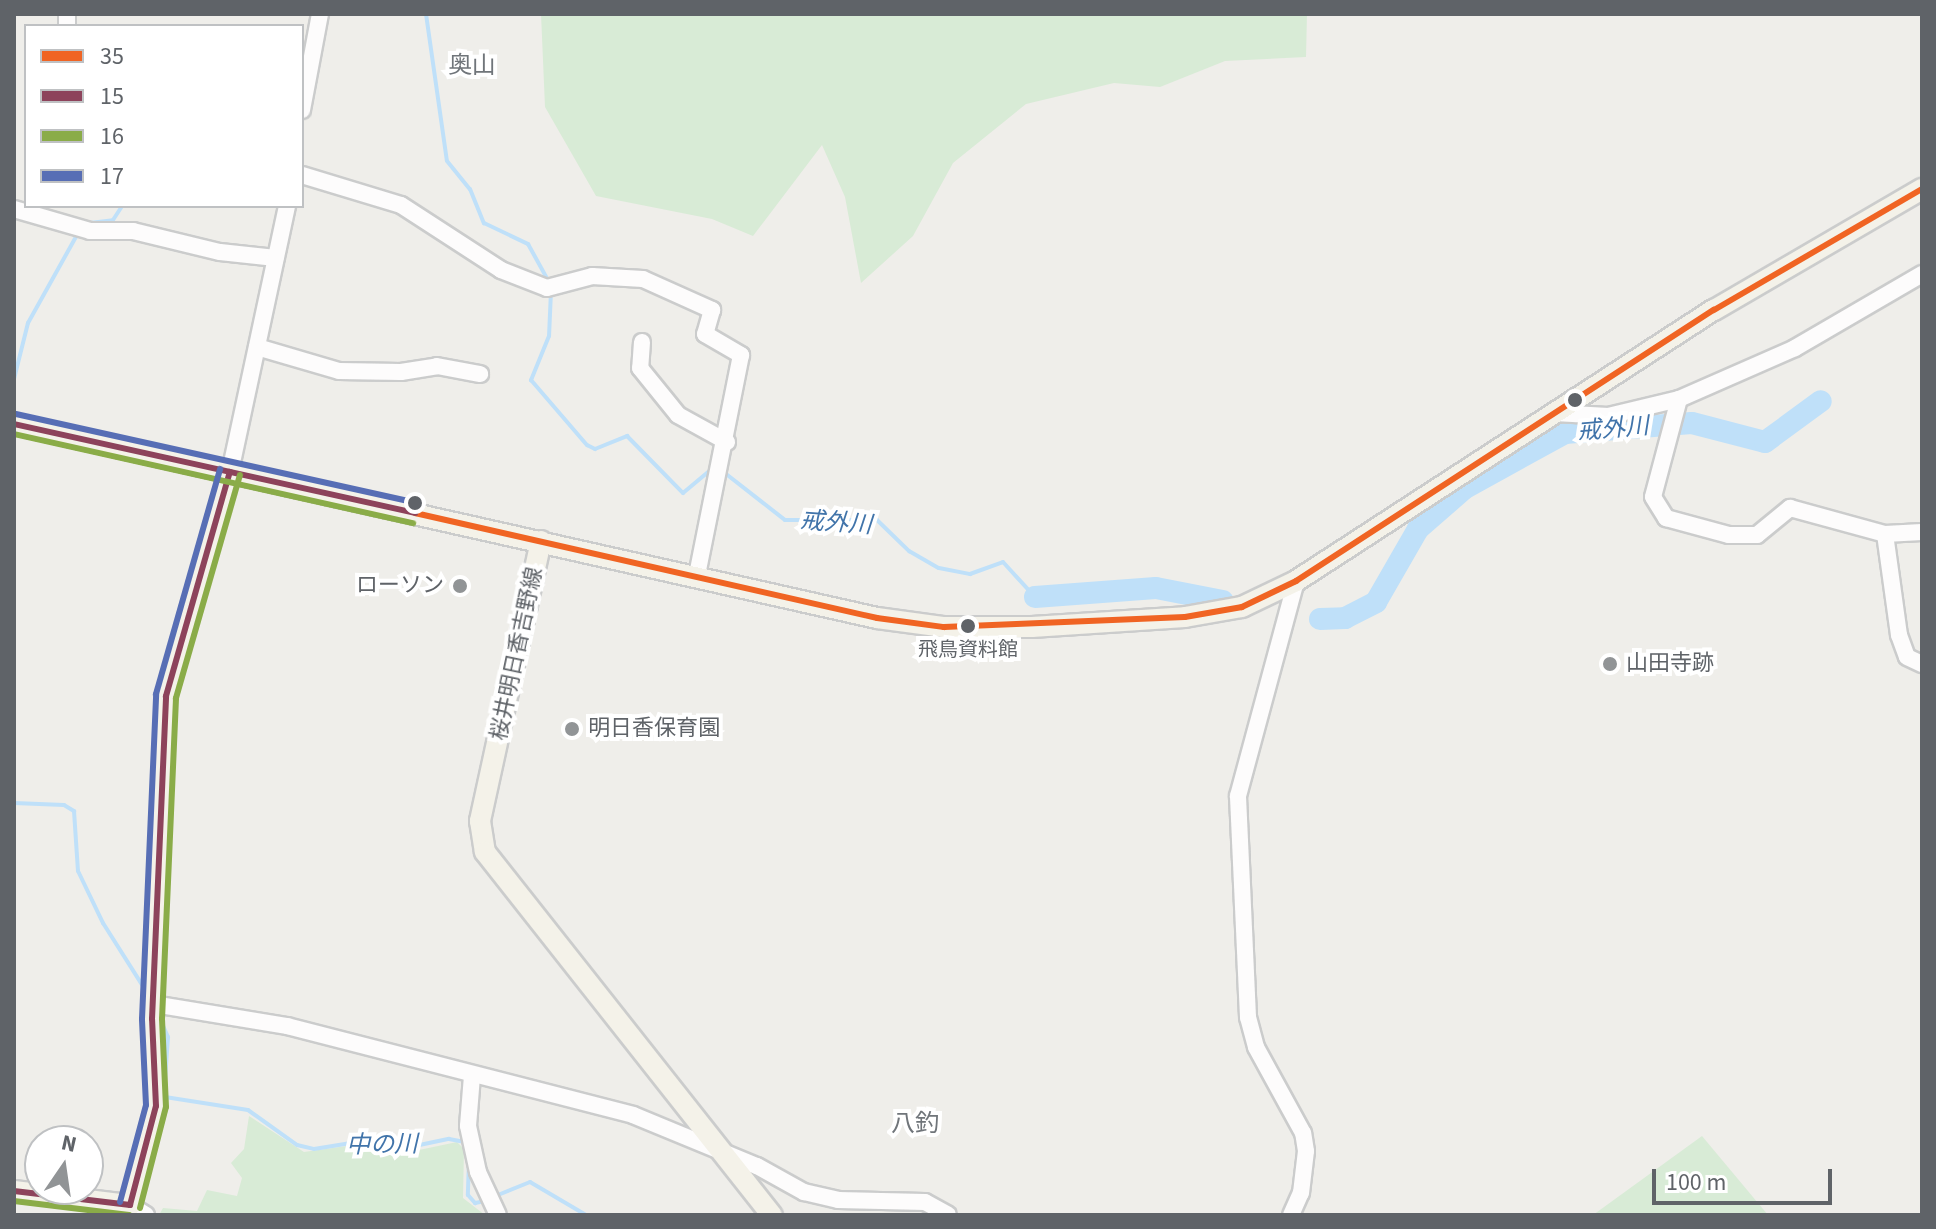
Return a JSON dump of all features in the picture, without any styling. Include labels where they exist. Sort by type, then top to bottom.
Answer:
[{"type":"main road","name":"桜井明日香吉野線","points":[[772,1215],[714,1148],[485,852],[480,821],[541,541],[877,618],[944,627],[1032,627],[1185,617],[1242,607],[1296,581],[1833,237],[1922,189]]},
{"type":"main road","points":[[14,424],[541,541]]},
{"type":"main road","points":[[14,1191],[138,1210],[156,1106],[153,1004],[166,696],[230,472]]},
{"type":"street","points":[[304,99],[320,14]]},
{"type":"street","points":[[304,176],[401,205],[501,270],[551,287],[592,276],[643,279],[712,310],[705,334],[716,345],[741,355],[727,442],[697,575]]},
{"type":"street","points":[[230,472],[287,208]]},
{"type":"street","points":[[14,209],[90,231],[133,231],[220,252],[276,258]]},
{"type":"street","points":[[1555,413],[1608,416],[1679,399],[1795,348],[1922,274]]},
{"type":"street","points":[[642,342],[640,368],[678,415],[727,442]]},
{"type":"street","points":[[257,347],[339,371],[401,372],[437,366],[480,374]]},
{"type":"street","points":[[1679,399],[1653,497],[1666,518],[1708,530],[1757,535],[1790,508],[1885,534],[1922,532]]},
{"type":"street","points":[[1885,534],[1899,635],[1907,657],[1922,664]]},
{"type":"street","points":[[1291,1215],[1301,1193],[1306,1151],[1303,1133],[1256,1047],[1248,1017],[1238,796],[1296,581]]},
{"type":"street","points":[[153,1004],[287,1026],[633,1115],[714,1148],[804,1192],[838,1200],[910,1200],[940,1213]]},
{"type":"street","points":[[472,1076],[468,1126],[493,1204]]},
{"type":"green space","points":[[541,14],[1307,14],[1306,57],[1225,61],[1160,87],[1114,83],[1026,104],[953,163],[913,236],[861,283],[845,197],[822,145],[753,236],[712,219],[596,196],[545,107]]},
{"type":"green space","points":[[249,1116],[304,1152],[354,1145],[419,1150],[457,1142],[464,1149],[463,1198],[485,1215],[159,1215],[163,1208],[197,1211],[207,1190],[237,1196],[242,1178],[231,1163],[244,1149]]},
{"type":"green space","points":[[1702,1136],[1768,1215],[1593,1215]]},
{"type":"waterway","name":"戒外川","points":[[426,14],[447,161],[470,189],[484,223],[528,244],[549,282]]},
{"type":"waterway","name":"中の川","points":[[90,223],[113,220],[121,208]]},
{"type":"waterway","name":"中の川","points":[[14,379],[28,323],[78,233]]},
{"type":"waterway","name":"戒外川","points":[[551,291],[549,336],[531,380],[587,445],[595,449],[627,436],[683,493],[713,468]]},
{"type":"waterway","name":"戒外川","points":[[1320,619],[1345,618],[1376,602],[1418,529],[1465,488],[1565,433],[1692,423],[1765,442],[1821,401]]},
{"type":"waterway","name":"戒外川","points":[[721,470],[785,520],[877,520],[909,551],[939,568],[970,574],[1003,562],[1035,597]]},
{"type":"waterway","name":"戒外川","points":[[1035,597],[1156,588],[1223,601]]},
{"type":"waterway","name":"中の川","points":[[14,803],[64,805],[74,811],[78,871],[103,923],[146,991]]},
{"type":"waterway","name":"中の川","points":[[160,1019],[168,1037],[165,1080]]},
{"type":"waterway","name":"中の川","points":[[165,1097],[248,1110],[297,1145],[314,1149],[363,1141],[410,1147],[449,1139],[465,1142]]},
{"type":"waterway","name":"中の川","points":[[469,1161],[468,1195],[475,1203],[485,1201]]},
{"type":"waterway","name":"中の川","points":[[493,1197],[530,1182],[586,1215]]},
{"type":"transit line","name":"35","points":[[415,513],[877,618],[944,627],[1185,617],[1242,607],[1296,581],[1714,310],[1922,189]]},
{"type":"transit line","name":"17","points":[[16,414],[417,503]]},
{"type":"transit line","name":"15","points":[[14,424],[415,513]]},
{"type":"transit line","name":"16","points":[[14,434],[413,523]]},
{"type":"transit line","name":"17","points":[[120,1202],[146,1105],[142,1019],[156,694],[220,469]]},
{"type":"transit line","name":"15","points":[[130,1205],[156,1106],[152,1019],[166,696],[230,472]]},
{"type":"transit line","name":"16","points":[[140,1208],[166,1107],[162,1019],[176,698],[240,475]]},
{"type":"transit line","name":"15","points":[[14,1191],[130,1205]]},
{"type":"transit line","name":"16","points":[[14,1201],[129,1215]]},
{"type":"place","name":"ローソン","points":[[460,586]]},
{"type":"place","name":"飛鳥資料館","points":[[968,626]]},
{"type":"place","name":"山田寺跡","points":[[1610,664]]},
{"type":"place","name":"明日香保育園","points":[[572,729]]},
{"type":"district","name":"奥山","points":[[472,66]]},
{"type":"district","name":"八釣","points":[[915,1124]]}]
